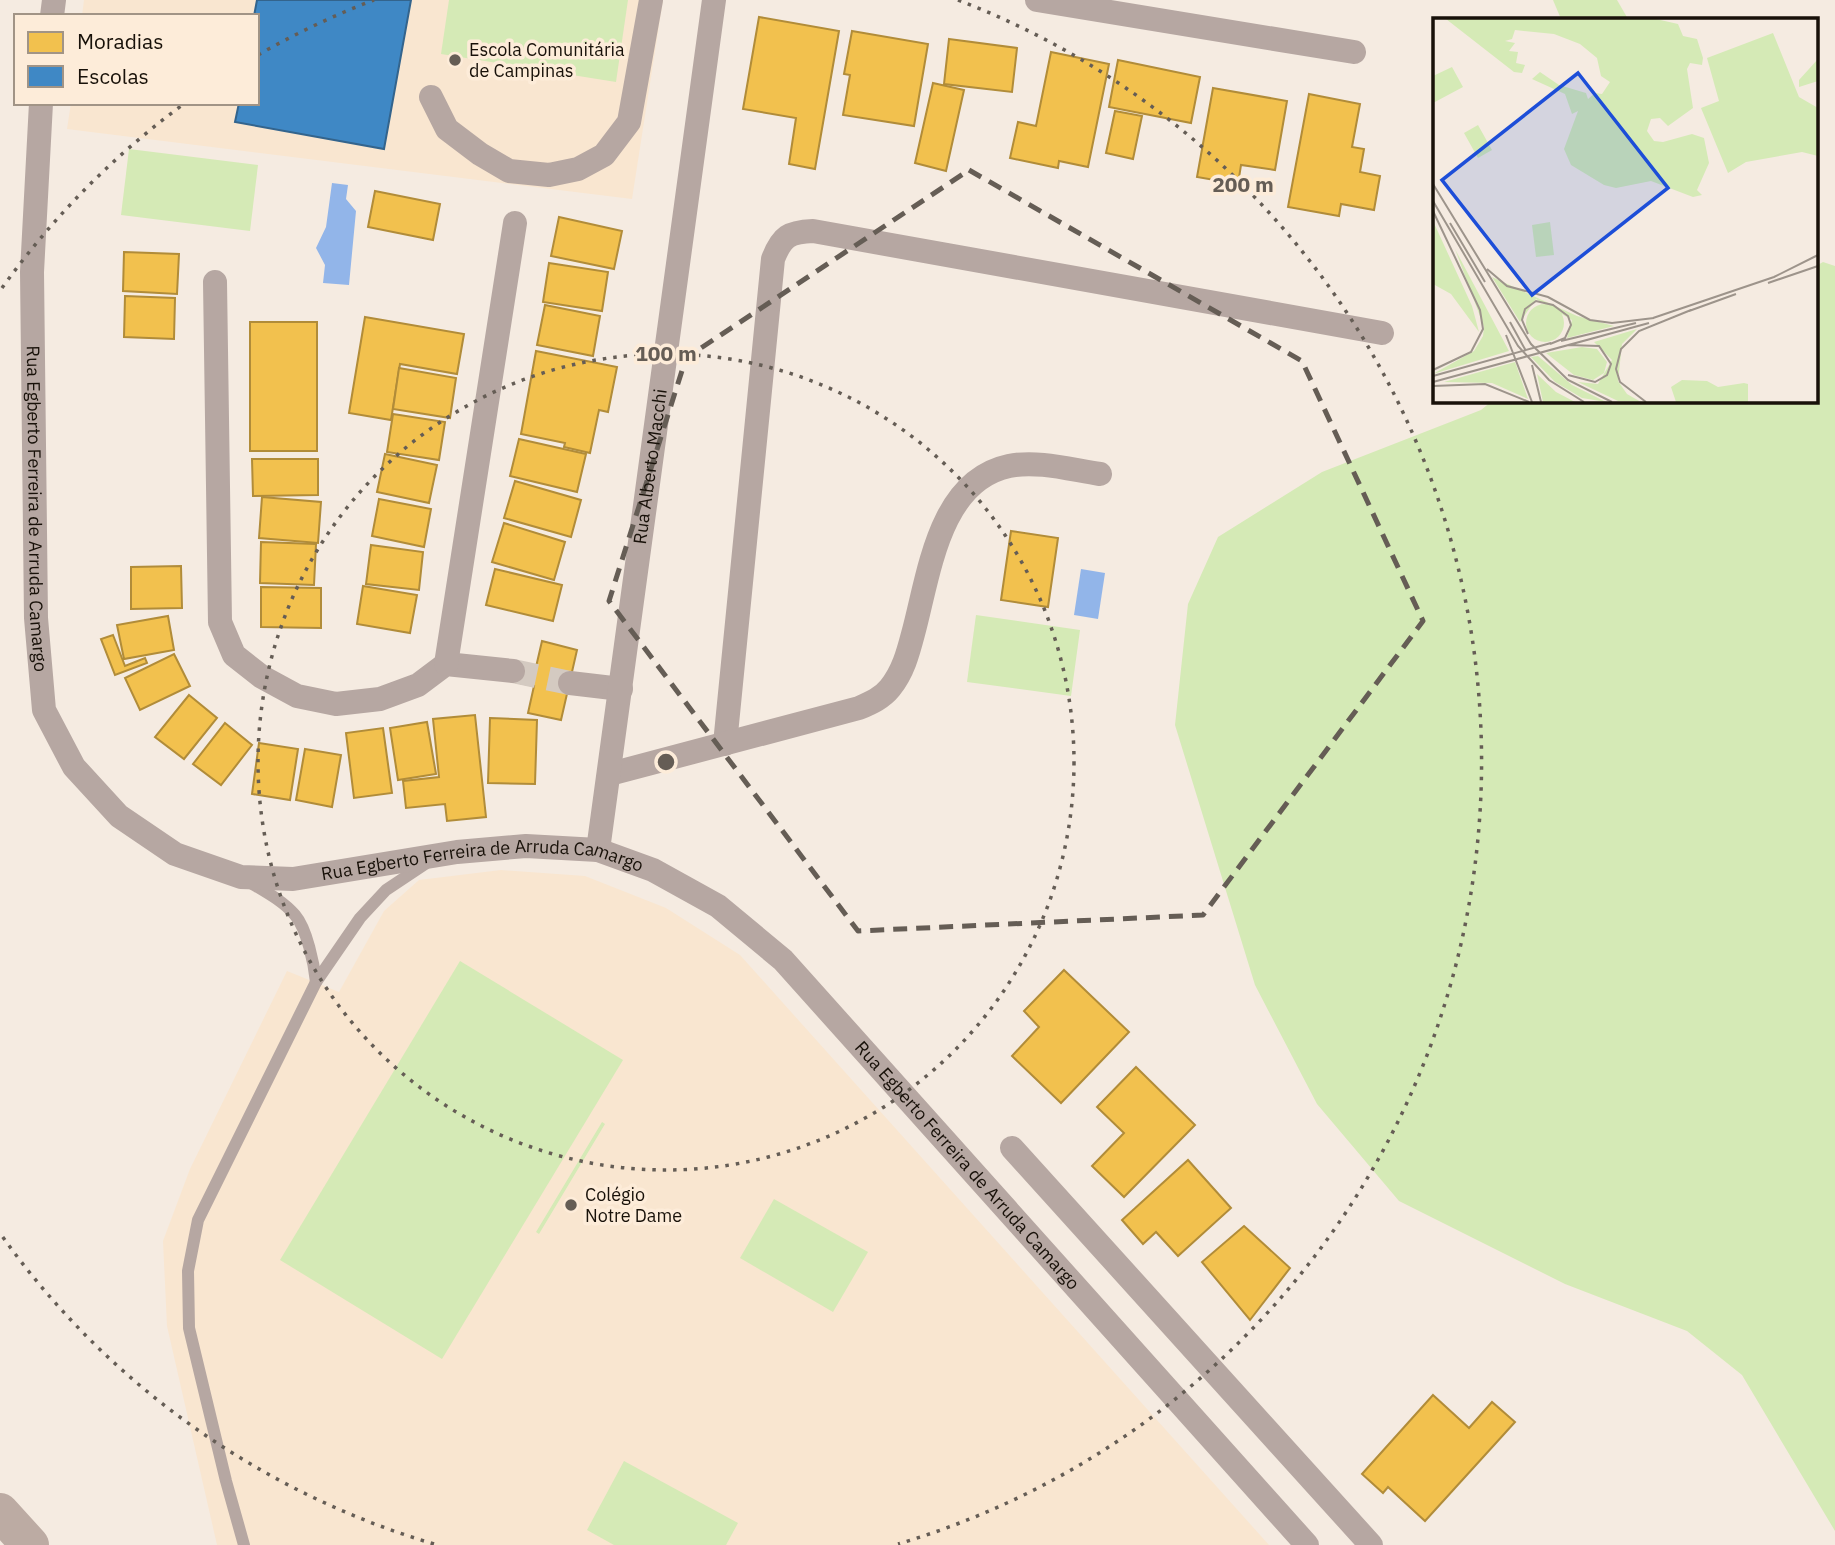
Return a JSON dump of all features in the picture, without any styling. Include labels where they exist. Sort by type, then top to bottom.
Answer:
[{"type":"highway","points":[[0,1512],[30,1545]]},
{"type":"street","points":[[431,97],[447,129],[480,154],[509,171],[549,175],[578,169],[604,155],[629,122],[651,0]]},
{"type":"street","name":"Rua Alberto Macchi","points":[[598,850],[714,0]]},
{"type":"street","points":[[1037,0],[1354,52]]},
{"type":"street","name":"Rua Egberto Ferreira de Arruda Camargo","points":[[41,105],[32,272],[36,618],[44,710],[74,767],[119,816],[175,854],[241,877],[293,879],[439,855],[526,846],[598,850],[653,870],[718,906],[783,960],[1307,1545]]},
{"type":"street","points":[[446,664],[515,223]]},
{"type":"street","points":[[725,744],[774,259],[779,243],[794,232],[813,231],[1382,333]]},
{"type":"street","points":[[215,282],[220,622],[234,654],[262,677],[297,696],[336,704],[380,699],[418,685],[446,664],[513,671]]},
{"type":"street","points":[[610,774],[859,708],[876,701],[889,690],[906,660],[945,520],[970,487],[1007,467],[1028,464],[1100,474]]},
{"type":"street","points":[[570,683],[621,689]]},
{"type":"street","points":[[1012,1148],[1371,1545]]},
{"type":"lane","points":[[244,1545],[189,1328],[188,1271],[198,1220],[316,982],[360,918],[386,890],[439,855]]},
{"type":"lane","points":[[241,877],[274,896],[296,916],[315,968],[316,982]]},
{"type":"highlighted area","points":[[969,170],[1302,361],[1423,621],[1203,915],[858,931],[609,601],[686,358]]},
{"type":"shaded area","name":"Escola Comunitária de Campinas","points":[[84,0],[663,0],[632,199],[67,129],[71,105],[259,105],[259,14],[82,14]]},
{"type":"shaded area","name":"Colégio Notre Dame","points":[[501,870],[585,876],[666,908],[740,955],[1269,1545],[217,1545],[167,1326],[163,1241],[190,1169],[287,971],[339,992],[384,911],[419,880]]},
{"type":"green space","points":[[449,0],[628,0],[616,82],[441,54]]},
{"type":"green space","points":[[1553,0],[1617,0],[1627,18],[1561,18]]},
{"type":"green space","points":[[129,149],[258,165],[250,231],[121,215]]},
{"type":"green space","points":[[1823,262],[1835,266],[1835,1531],[1742,1375],[1687,1331],[1565,1284],[1399,1201],[1317,1104],[1255,985],[1175,725],[1188,604],[1218,537],[1322,472],[1481,410],[1491,402],[1818,402],[1818,265]]},
{"type":"green space","points":[[976,615],[1080,630],[1071,696],[967,682]]},
{"type":"green space","points":[[460,961],[623,1060],[442,1359],[280,1260]]},
{"type":"green space","points":[[602,1122],[605,1124],[539,1234],[536,1232]]},
{"type":"green space","points":[[774,1199],[868,1252],[833,1312],[740,1258]]},
{"type":"green space","points":[[624,1461],[738,1523],[726,1545],[614,1545],[587,1530]]},
{"type":"water","points":[[332,183],[348,185],[346,199],[356,211],[349,285],[323,283],[325,265],[316,248],[326,227]]},
{"type":"water","points":[[1081,569],[1105,573],[1098,619],[1074,615]]},
{"type":"building: Moradias","points":[[759,17],[839,31],[815,169],[789,164],[796,118],[743,109]]},
{"type":"building: Moradias","points":[[852,31],[928,44],[914,126],[843,115],[850,75],[844,74]]},
{"type":"building: Moradias","points":[[949,39],[1017,48],[1012,92],[944,84]]},
{"type":"building: Moradias","points":[[1051,52],[1109,64],[1088,167],[1059,161],[1058,168],[1010,158],[1018,122],[1036,126]]},
{"type":"building: Moradias","points":[[1118,60],[1200,77],[1191,123],[1109,107]]},
{"type":"building: Moradias","points":[[933,83],[964,90],[946,171],[915,163]]},
{"type":"building: Moradias","points":[[1213,88],[1287,101],[1275,170],[1241,165],[1238,184],[1197,177]]},
{"type":"building: Moradias","points":[[1309,94],[1360,104],[1352,147],[1364,149],[1360,172],[1380,176],[1374,210],[1341,204],[1339,216],[1288,207]]},
{"type":"building: Moradias","points":[[1115,111],[1142,116],[1133,159],[1106,153]]},
{"type":"building: Moradias","points":[[375,191],[440,204],[433,240],[368,227]]},
{"type":"building: Moradias","points":[[559,217],[622,231],[614,269],[551,256]]},
{"type":"building: Moradias","points":[[124,252],[179,254],[177,294],[123,291]]},
{"type":"building: Moradias","points":[[549,263],[608,272],[602,311],[543,302]]},
{"type":"building: Moradias","points":[[125,296],[175,298],[174,339],[124,337]]},
{"type":"building: Moradias","points":[[545,305],[600,316],[593,356],[537,345]]},
{"type":"building: Moradias","points":[[365,317],[464,334],[457,374],[400,364],[391,420],[349,413]]},
{"type":"building: Moradias","points":[[250,322],[317,322],[317,451],[250,451]]},
{"type":"building: Moradias","points":[[536,351],[617,367],[608,412],[599,410],[590,453],[564,447],[565,443],[521,434]]},
{"type":"building: Moradias","points":[[399,368],[456,378],[450,418],[393,409]]},
{"type":"building: Moradias","points":[[393,414],[445,422],[439,460],[387,452]]},
{"type":"building: Moradias","points":[[519,439],[586,454],[577,492],[510,476]]},
{"type":"building: Moradias","points":[[385,454],[437,465],[429,503],[377,492]]},
{"type":"building: Moradias","points":[[252,459],[318,459],[318,495],[253,496]]},
{"type":"building: Moradias","points":[[515,481],[581,500],[571,537],[504,518]]},
{"type":"building: Moradias","points":[[262,497],[321,502],[318,543],[259,538]]},
{"type":"building: Moradias","points":[[379,499],[431,509],[424,547],[372,536]]},
{"type":"building: Moradias","points":[[504,523],[565,542],[554,580],[492,562]]},
{"type":"building: Moradias","points":[[1011,531],[1058,538],[1048,607],[1001,600]]},
{"type":"building: Moradias","points":[[261,542],[316,544],[314,585],[260,583]]},
{"type":"building: Moradias","points":[[371,545],[423,552],[419,590],[366,584]]},
{"type":"building: Moradias","points":[[181,566],[182,608],[131,609],[131,567]]},
{"type":"building: Moradias","points":[[495,569],[562,585],[553,621],[486,605]]},
{"type":"building: Moradias","points":[[363,586],[417,595],[410,633],[357,624]]},
{"type":"building: Moradias","points":[[261,587],[321,588],[321,628],[261,627]]},
{"type":"building: Moradias","points":[[168,616],[174,650],[124,659],[117,625]]},
{"type":"building: Moradias","points":[[113,635],[125,666],[145,658],[147,663],[115,675],[101,639]]},
{"type":"building: Moradias","points":[[542,641],[577,650],[561,720],[528,713],[534,686],[510,681],[515,662],[536,667]]},
{"type":"building: Moradias","points":[[174,654],[190,686],[140,710],[125,678]]},
{"type":"building: Moradias","points":[[189,695],[217,718],[184,759],[155,737]]},
{"type":"building: Moradias","points":[[475,715],[486,817],[447,821],[445,804],[406,808],[403,781],[439,777],[433,719]]},
{"type":"building: Moradias","points":[[490,718],[537,720],[535,784],[488,783]]},
{"type":"building: Moradias","points":[[427,722],[436,774],[398,780],[390,728]]},
{"type":"building: Moradias","points":[[225,723],[252,745],[221,785],[193,764]]},
{"type":"building: Moradias","points":[[383,728],[392,793],[354,798],[346,733]]},
{"type":"building: Moradias","points":[[259,743],[298,749],[290,800],[252,794]]},
{"type":"building: Moradias","points":[[305,749],[341,755],[332,807],[296,800]]},
{"type":"building: Moradias","points":[[1064,970],[1129,1032],[1061,1103],[1012,1056],[1039,1027],[1024,1011]]},
{"type":"building: Moradias","points":[[1136,1067],[1195,1125],[1124,1197],[1092,1166],[1124,1133],[1097,1107]]},
{"type":"building: Moradias","points":[[1188,1160],[1231,1208],[1178,1256],[1156,1232],[1143,1244],[1122,1220]]},
{"type":"building: Moradias","points":[[1244,1226],[1290,1268],[1250,1320],[1202,1262]]},
{"type":"building: Moradias","points":[[1433,1395],[1469,1428],[1492,1402],[1515,1422],[1425,1521],[1388,1487],[1383,1493],[1362,1474]]},
{"type":"building: Escolas","points":[[257,0],[411,0],[384,149],[235,122],[239,105],[259,105],[259,14],[254,14]]},
{"type":"tunnel","points":[[513,671],[570,683]]},
{"type":"place","name":"Escola Comunitária de Campinas","points":[[455,60]]},
{"type":"place","name":"Colégio Notre Dame","points":[[571,1205]]}]
